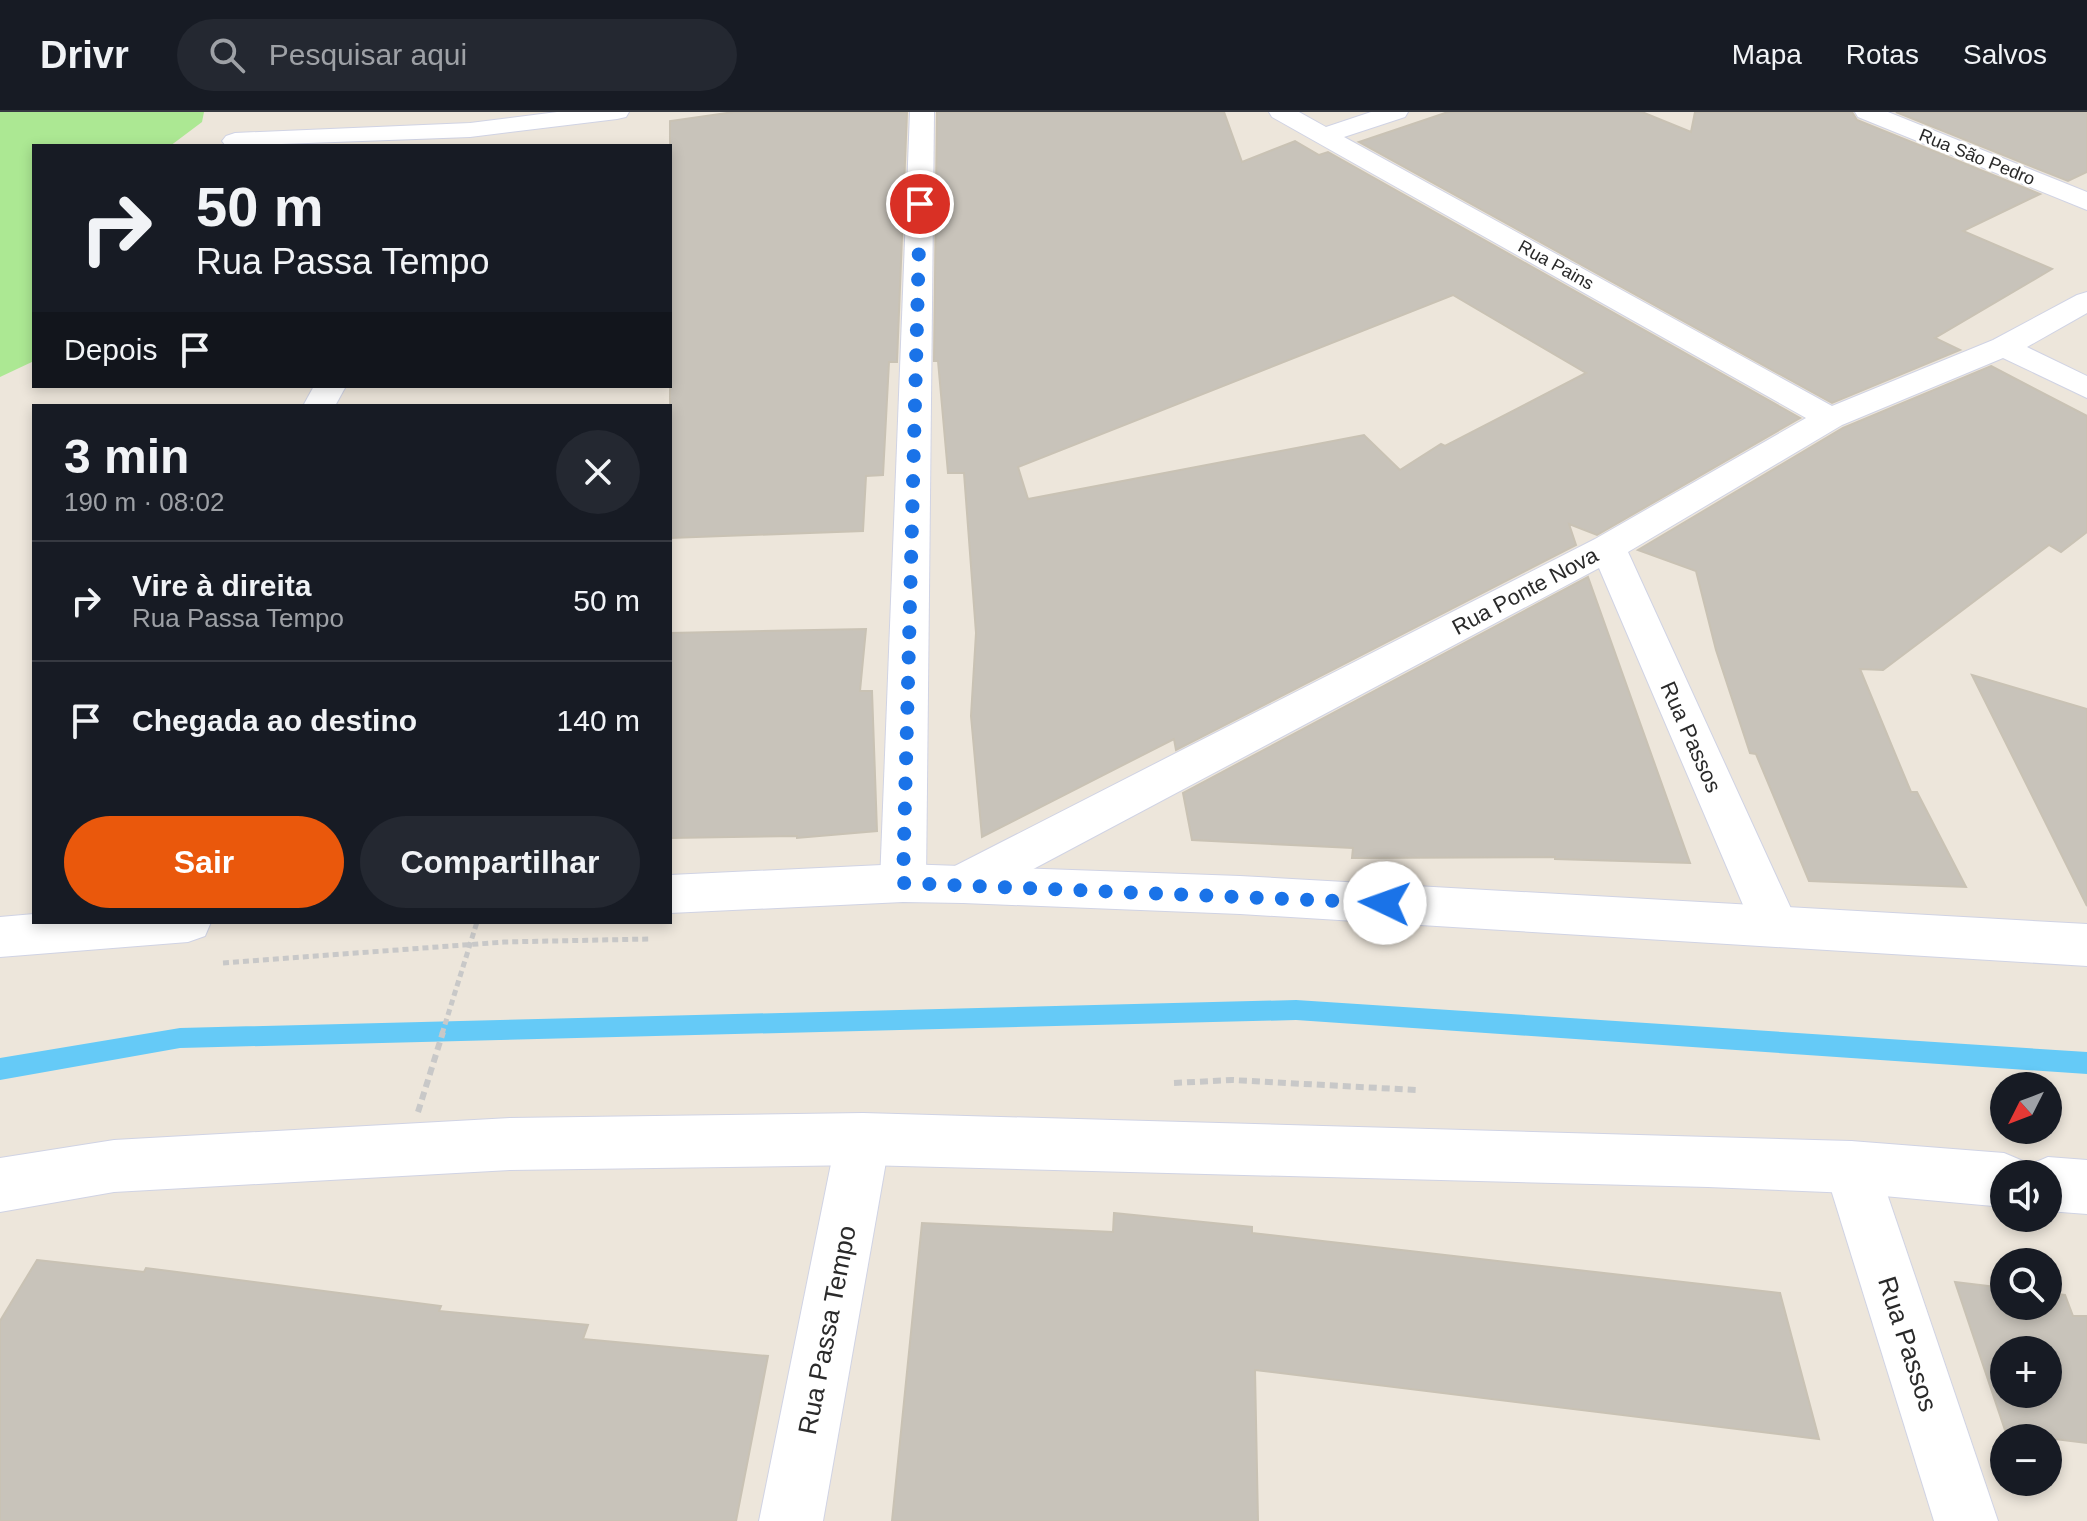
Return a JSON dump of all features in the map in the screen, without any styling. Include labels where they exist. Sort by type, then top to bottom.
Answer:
[{"type":"street","points":[[235,141],[471,129],[617,112]]},
{"type":"street","points":[[903,883],[922,112]]},
{"type":"street","name":"Rua Pains","points":[[1281,112],[1830,418]]},
{"type":"street","points":[[1325,135],[1396,112]]},
{"type":"street","name":"Rua São Pedro","points":[[1867,112],[2087,202]]},
{"type":"street","name":"Rua Ponte Nova","points":[[963,884],[1608,548],[1830,418],[2004,347],[2087,301]]},
{"type":"street","points":[[2004,347],[2087,388]]},
{"type":"street","name":"Rua Passos","points":[[1608,548],[1775,926]]},
{"type":"street","points":[[672,915],[903,883],[963,884],[1240,895],[2087,945]]},
{"type":"street","points":[[21,930],[146,924]]},
{"type":"street","points":[[0,1185],[114,1166],[510,1144],[863,1139],[1851,1167],[1990,1179]]},
{"type":"street","name":"Rua Passa Tempo","points":[[791,1521],[863,1139]]},
{"type":"street","name":"Rua Passos","points":[[1851,1167],[1966,1521]]},
{"type":"street","points":[[2062,1185],[2087,1187]]},
{"type":"path","points":[[418,1112],[476,924]]},
{"type":"path","points":[[221,963],[504,942],[616,924]]},
{"type":"green space","points":[[0,112],[204,112],[202,122],[173,144],[32,144],[32,362],[0,377]]},
{"type":"building","points":[[734,112],[907,112],[897,362],[889,362],[883,475],[866,476],[863,531],[672,538],[670,121]]},
{"type":"building","points":[[937,112],[1224,112],[1242,162],[1295,141],[1319,155],[1328,152],[1800,418],[1597,535],[1569,524],[1576,545],[1176,750],[1174,739],[982,837],[971,716],[976,633],[964,473],[948,473],[938,361],[934,361]],"holes":[[[1453,295],[1586,373],[1445,446],[1441,444],[1400,470],[1364,435],[1028,499],[1018,467]]]},
{"type":"building","points":[[1448,112],[1642,112],[1691,132],[1695,112],[1852,112],[1857,120],[2040,194],[1963,231],[2052,269],[1935,338],[1960,350],[1832,403],[1359,142]]},
{"type":"building","points":[[1896,112],[2087,112],[2087,172],[2068,181]]},
{"type":"building","points":[[1991,366],[2087,416],[2087,532],[2061,552],[2049,545],[1883,670],[1860,669],[1911,792],[1917,792],[1966,887],[1809,881],[1756,754],[1750,753],[1716,650],[1696,571],[1638,550],[1843,428]]},
{"type":"building","points":[[1588,577],[1690,863],[1555,857],[1352,858],[1353,848],[1192,840],[1183,793]]},
{"type":"building","points":[[866,629],[860,691],[872,691],[877,831],[797,838],[672,838],[672,633]]},
{"type":"building","points":[[1972,675],[2087,709],[2087,906]]},
{"type":"building","points":[[1114,1213],[1252,1227],[1252,1233],[1780,1293],[1819,1439],[1255,1370],[1258,1521],[892,1521],[922,1223],[1113,1232]]},
{"type":"building","points":[[37,1260],[144,1272],[146,1268],[441,1306],[439,1311],[588,1325],[583,1339],[768,1356],[736,1521],[0,1521],[0,1321]]},
{"type":"building","points":[[1955,1282],[1990,1286],[1990,1320],[2062,1320],[2062,1295],[2065,1295],[2073,1316],[2087,1316],[2087,1443],[2062,1440],[2062,1424],[2003,1424],[1998,1408],[2062,1408],[2062,1336],[1990,1336],[1990,1386]]},
{"type":"waterway","points":[[0,1069],[180,1038],[1296,1010],[2087,1063]]},
{"type":"route","points":[[920,204],[903,883],[1385,903]]}]
